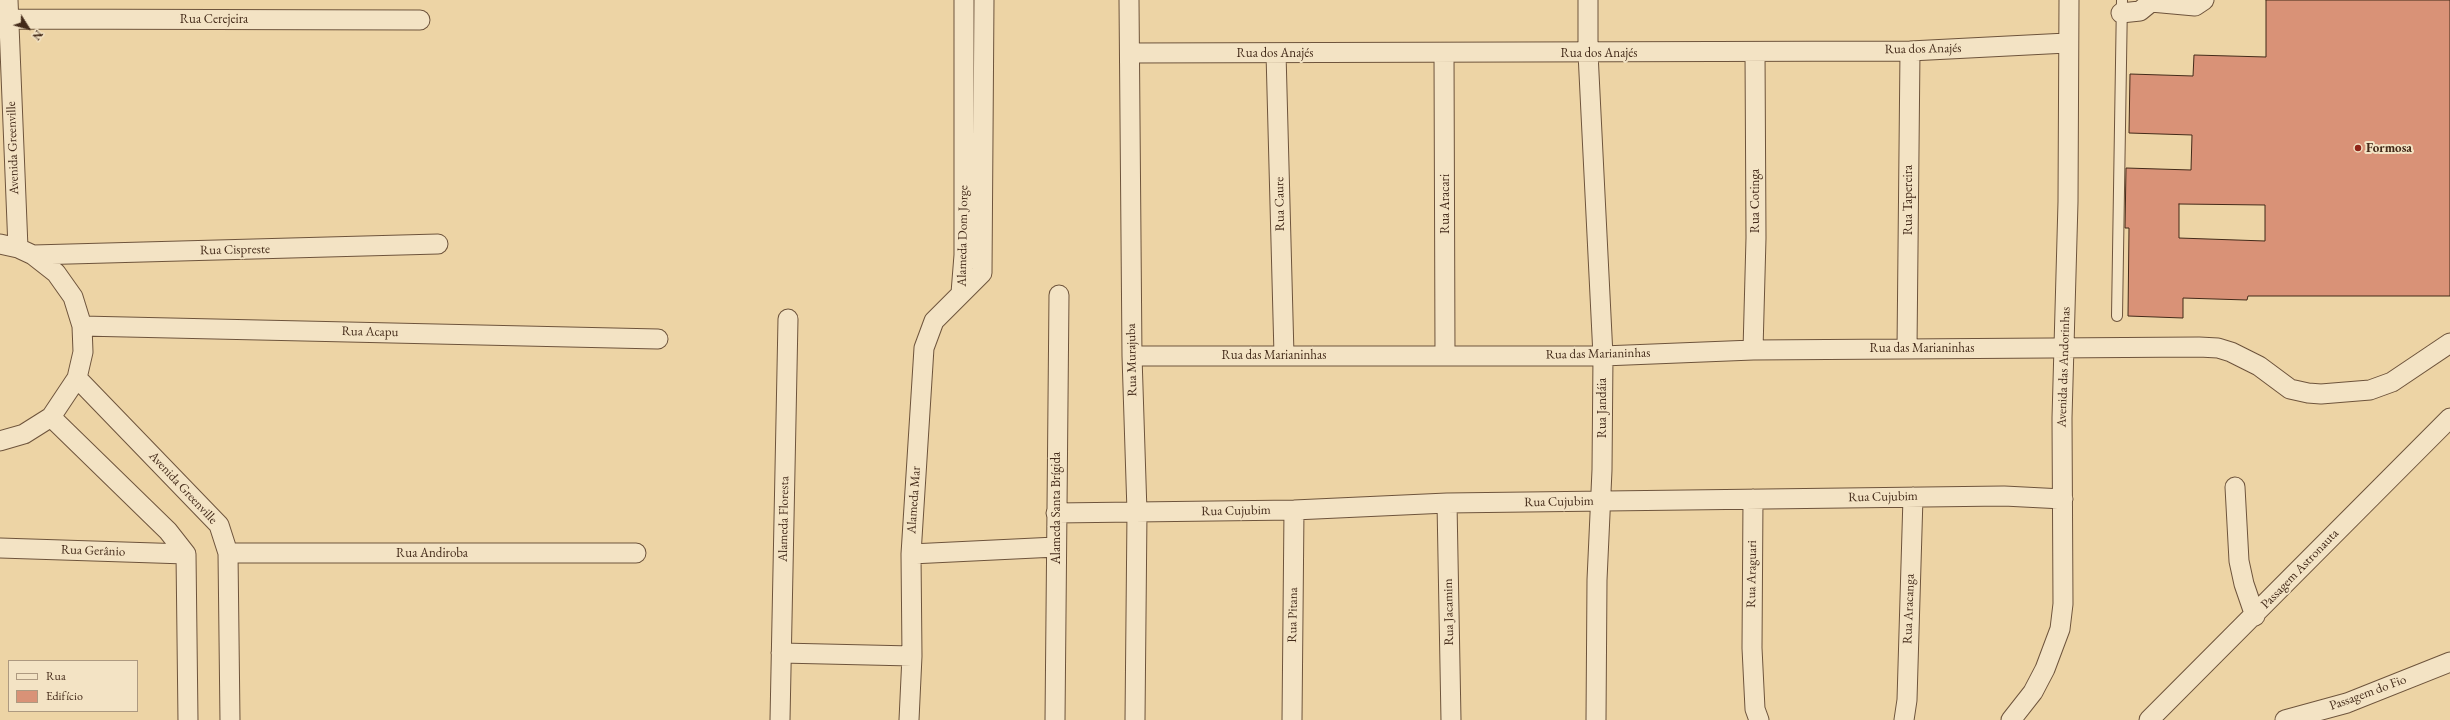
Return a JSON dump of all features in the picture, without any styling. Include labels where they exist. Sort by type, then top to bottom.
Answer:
[{"type":"street","name":"Avenida Greenville","points":[[8,0],[17,249]]},
{"type":"street","name":"Alameda Dom Jorge","points":[[961,293],[964,255],[964,0]]},
{"type":"street","name":"Alameda Dom Jorge","points":[[961,293],[982,273],[984,0]]},
{"type":"street","name":"Rua Murajuba","points":[[1129,0],[1132,356],[1137,512],[1135,720]]},
{"type":"street","name":"Rua Jandáia","points":[[1588,0],[1588,53],[1603,356],[1597,580],[1596,720]]},
{"type":"street","name":"Avenida das Andorinhas","points":[[2011,720],[2033,692],[2053,651],[2060,629],[2064,571],[2062,418],[2065,348],[2069,108],[2067,43],[2069,0]]},
{"type":"street","points":[[2122,7],[2140,11],[2151,2],[2196,6],[2204,0]]},
{"type":"street","name":"Rua Cerejeira","points":[[8,19],[420,20]]},
{"type":"street","name":"Rua dos Anajés","points":[[1130,53],[1588,53],[1755,52],[1842,49],[1910,51],[2067,43]]},
{"type":"street","name":"Rua Tapereira","points":[[1907,348],[1910,51]]},
{"type":"street","name":"Rua Cotinga","points":[[1753,350],[1755,52]]},
{"type":"street","name":"Rua Caure","points":[[1276,53],[1284,355]]},
{"type":"street","name":"Rua Aracari","points":[[1444,53],[1445,354]]},
{"type":"street","name":"Rua Cispreste","points":[[17,249],[438,244]]},
{"type":"street","points":[[0,441],[24,434],[51,417],[77,378],[83,352],[82,326],[73,297],[56,273],[17,249]]},
{"type":"street","name":"Alameda Mar","points":[[909,720],[912,656],[911,554],[924,348],[934,321],[961,293]]},
{"type":"street","name":"Alameda Santa Brígida","points":[[1055,720],[1059,295]]},
{"type":"street","name":"Alameda Floresta","points":[[780,720],[788,319]]},
{"type":"street","name":"Rua Acapu","points":[[82,326],[658,339]]},
{"type":"street","name":"Rua das Marianinhas","points":[[1132,356],[1445,354],[1603,356],[1753,350],[1907,348],[2218,348],[2247,358],[2290,389],[2321,394],[2370,390],[2392,382],[2450,343]]},
{"type":"street","name":"Avenida Greenville","points":[[77,378],[219,525],[228,553],[230,720]]},
{"type":"street","points":[[51,417],[168,531],[186,554],[188,720]]},
{"type":"street","name":"Passagem Astronauta","points":[[2149,720],[2255,616],[2450,418]]},
{"type":"street","points":[[2235,487],[2239,561],[2244,584],[2255,616]]},
{"type":"street","name":"Rua Cujubim","points":[[1056,513],[1294,510],[1447,503],[2004,496],[2063,499]]},
{"type":"street","name":"Rua Aracanga","points":[[1904,720],[1907,700],[1913,497]]},
{"type":"street","name":"Rua Araguari","points":[[1753,499],[1752,648],[1755,709],[1758,720]]},
{"type":"street","name":"Rua Jacamim","points":[[1447,503],[1451,720]]},
{"type":"street","name":"Rua Pitana","points":[[1292,720],[1294,510]]},
{"type":"street","points":[[911,554],[1056,547]]},
{"type":"street","name":"Rua Gerânio","points":[[0,548],[186,554]]},
{"type":"street","name":"Rua Andiroba","points":[[228,553],[636,553]]},
{"type":"street","points":[[781,653],[912,656]]},
{"type":"street","name":"Passagem do Fio","points":[[2285,720],[2347,703],[2450,662]]},
{"type":"lane","points":[[2117,316],[2122,7]]},
{"type":"building","name":"Formosa","points":[[2266,0],[2450,0],[2450,296],[2248,296],[2247,300],[2183,298],[2183,318],[2128,316],[2129,228],[2125,228],[2126,168],[2191,170],[2192,135],[2129,133],[2130,74],[2193,76],[2194,55],[2266,57]],"holes":[[[2179,204],[2265,205],[2265,241],[2179,238]]]},
{"type":"place","name":"Formosa","points":[[2358,148]]}]
